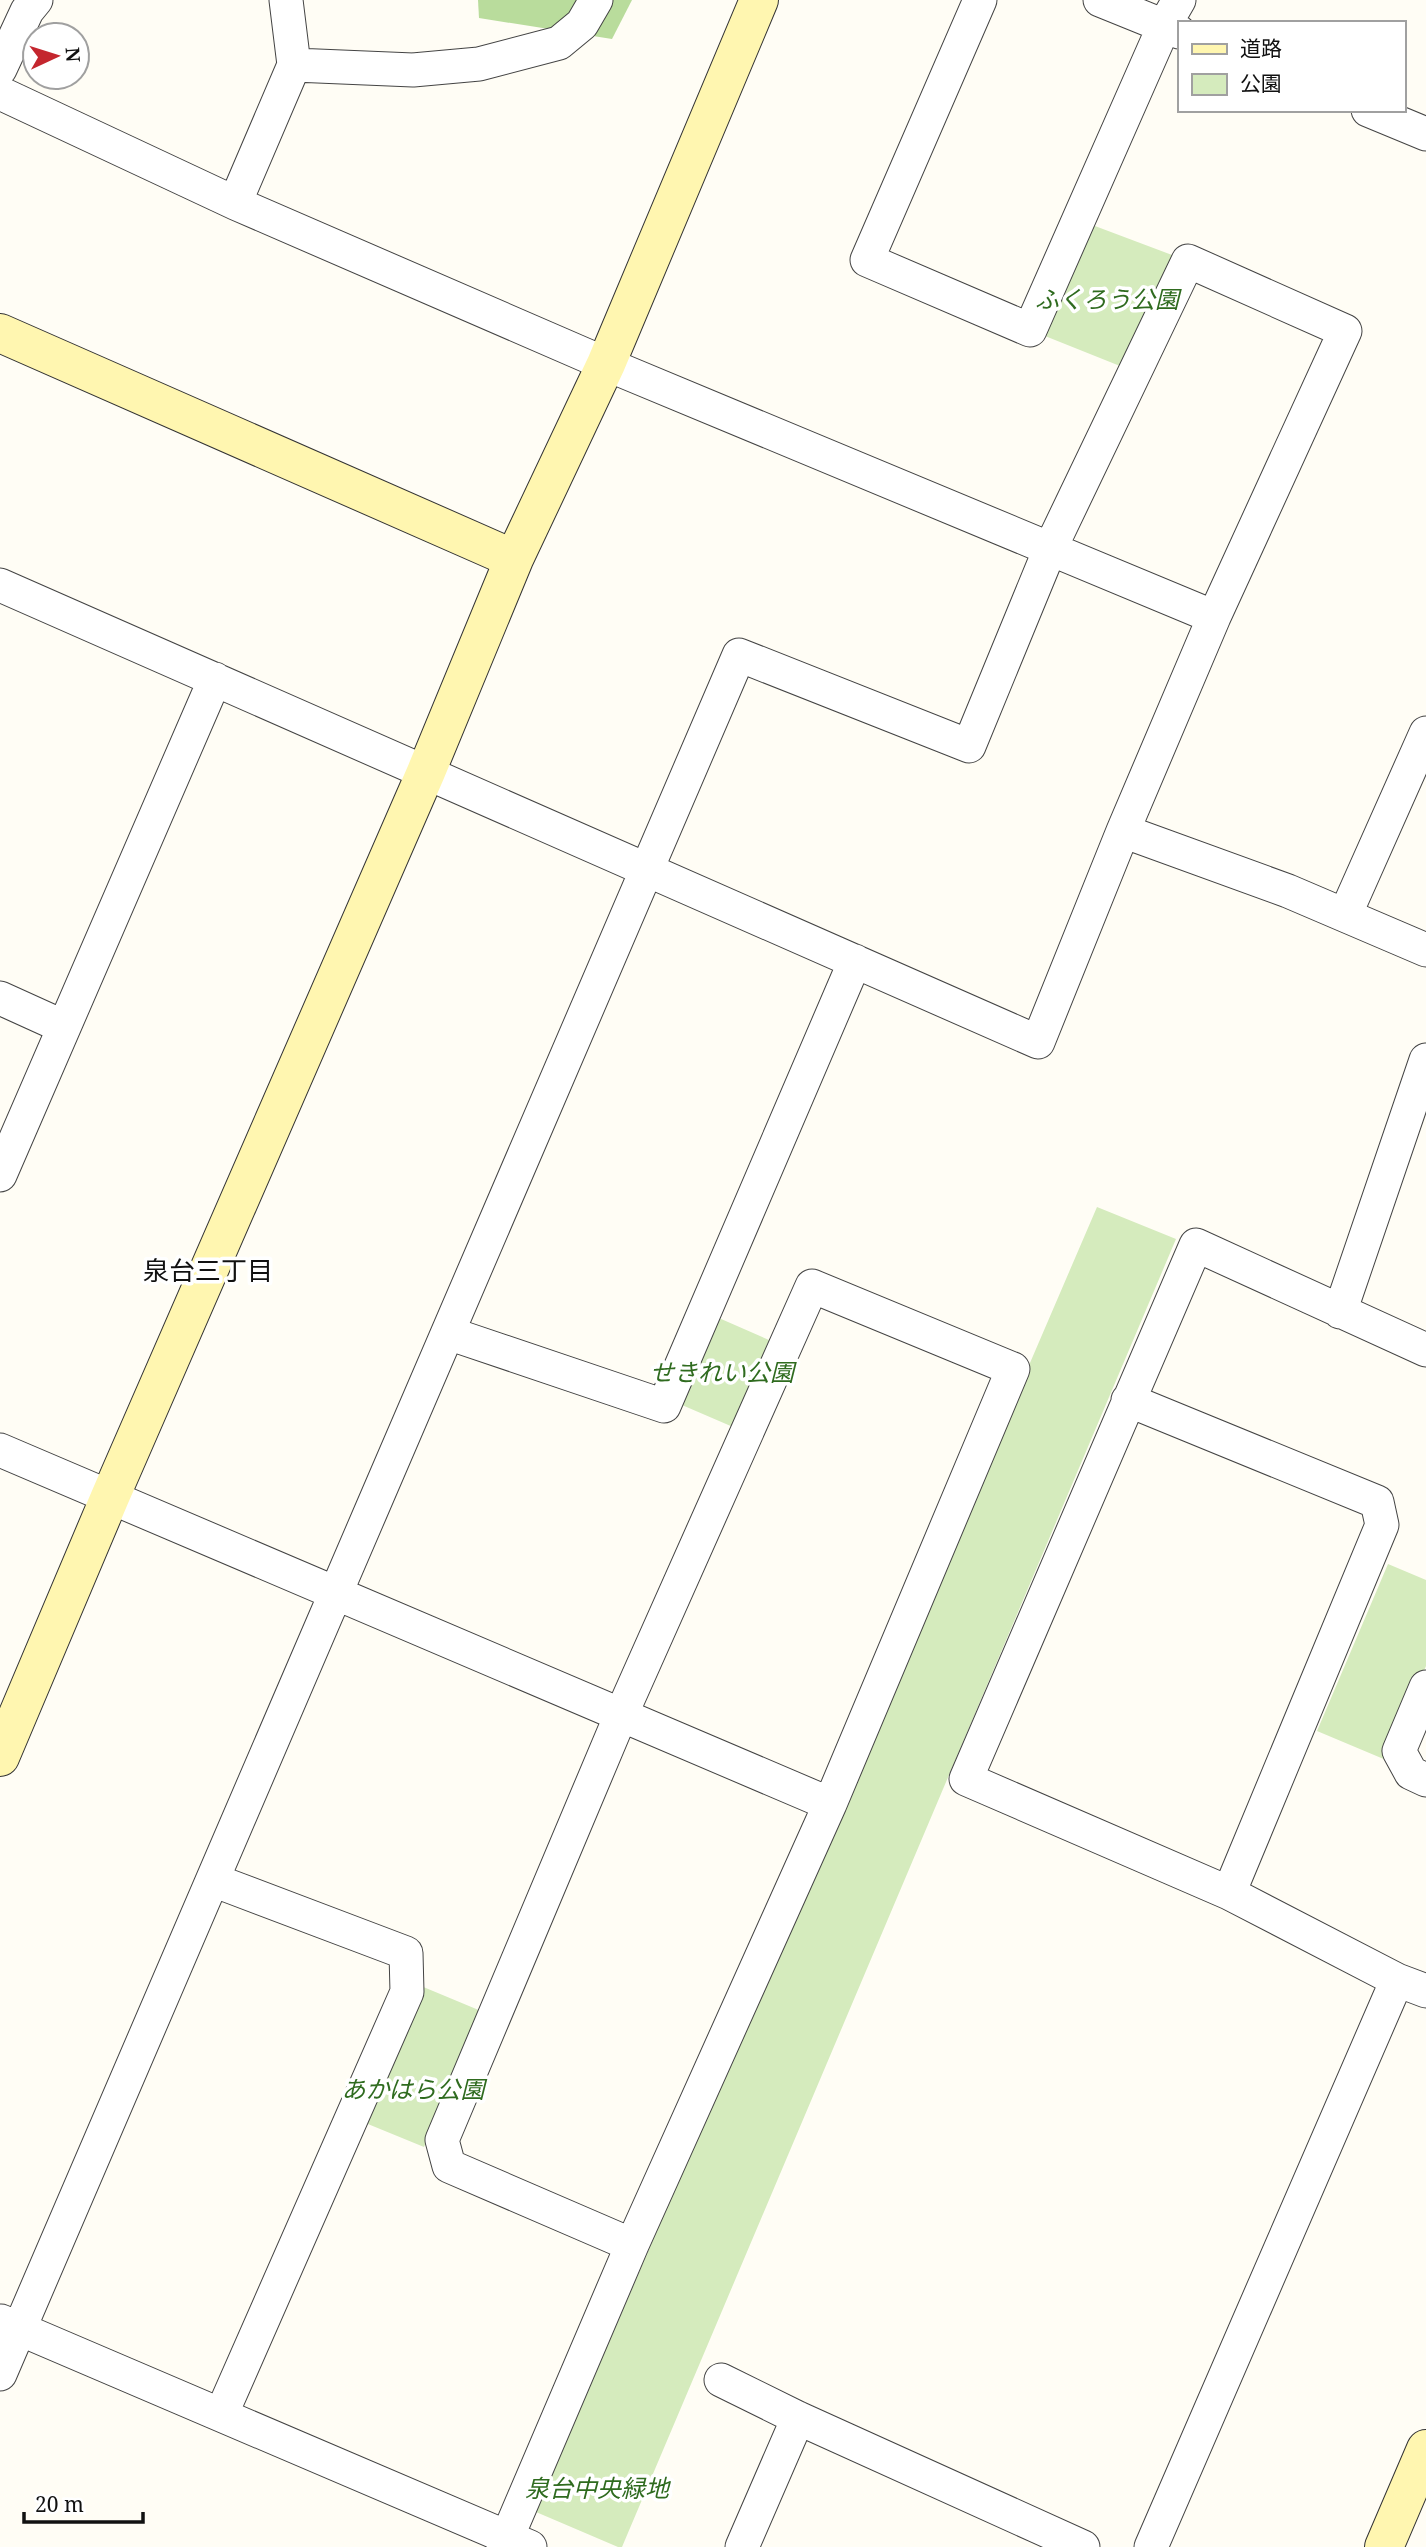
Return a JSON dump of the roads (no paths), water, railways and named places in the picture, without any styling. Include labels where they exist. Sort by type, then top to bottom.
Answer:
[{"type":"street","points":[[0,69],[27,11],[36,0]]},
{"type":"street","points":[[235,203],[294,65],[286,0]]},
{"type":"street","points":[[294,65],[413,70],[479,64],[559,43],[582,24],[596,0]]},
{"type":"street","points":[[0,1757],[110,1497],[426,772],[514,559],[606,364],[759,0]]},
{"type":"street","points":[[980,0],[867,260],[1030,330],[1174,20],[1100,0]]},
{"type":"street","points":[[0,93],[235,203],[606,364],[1214,617]]},
{"type":"street","points":[[1373,112],[1426,134]]},
{"type":"street","points":[[0,585],[647,869],[1038,1042],[1123,831],[1214,617],[1345,331],[1188,261],[1050,549],[969,746],[739,655],[647,869],[448,1333],[336,1593],[213,1880],[10,2325],[0,2374]]},
{"type":"street","points":[[0,332],[514,559]]},
{"type":"street","points":[[0,1175],[215,680]]},
{"type":"street","points":[[1345,915],[1426,733]]},
{"type":"street","points":[[1123,831],[1288,891],[1426,950]]},
{"type":"street","points":[[448,1333],[664,1406],[855,961]]},
{"type":"street","points":[[0,998],[64,1027]]},
{"type":"street","points":[[1340,1311],[1426,1060]]},
{"type":"street","points":[[1151,2547],[1411,1985],[1229,1893],[966,1780],[1196,1245],[1426,1350]]},
{"type":"street","points":[[10,2325],[514,2544],[632,2245],[830,1804],[1013,1369],[812,1286],[621,1715],[442,2140],[449,2166],[632,2245]]},
{"type":"street","points":[[1128,1400],[1377,1502],[1382,1525],[1229,1893]]},
{"type":"street","points":[[0,1450],[830,1804]]},
{"type":"street","points":[[1426,1688],[1399,1751],[1411,1773],[1426,1780]]},
{"type":"street","points":[[213,1880],[406,1953],[407,1992],[222,2415]]},
{"type":"street","points":[[721,2380],[798,2418],[1083,2547]]},
{"type":"street","points":[[742,2547],[798,2418]]},
{"type":"street","points":[[1384,2547],[1426,2449]]},
{"type":"district","name":"泉台三丁目","points":[[208,1270]]},
{"type":"park label","name":"ふくろう公園","points":[[1107,298]]},
{"type":"park label","name":"せきれい公園","points":[[722,1371]]},
{"type":"park label","name":"あかはら公園","points":[[413,2088]]},
{"type":"park label","name":"泉台中央緑地","points":[[597,2487]]}]
